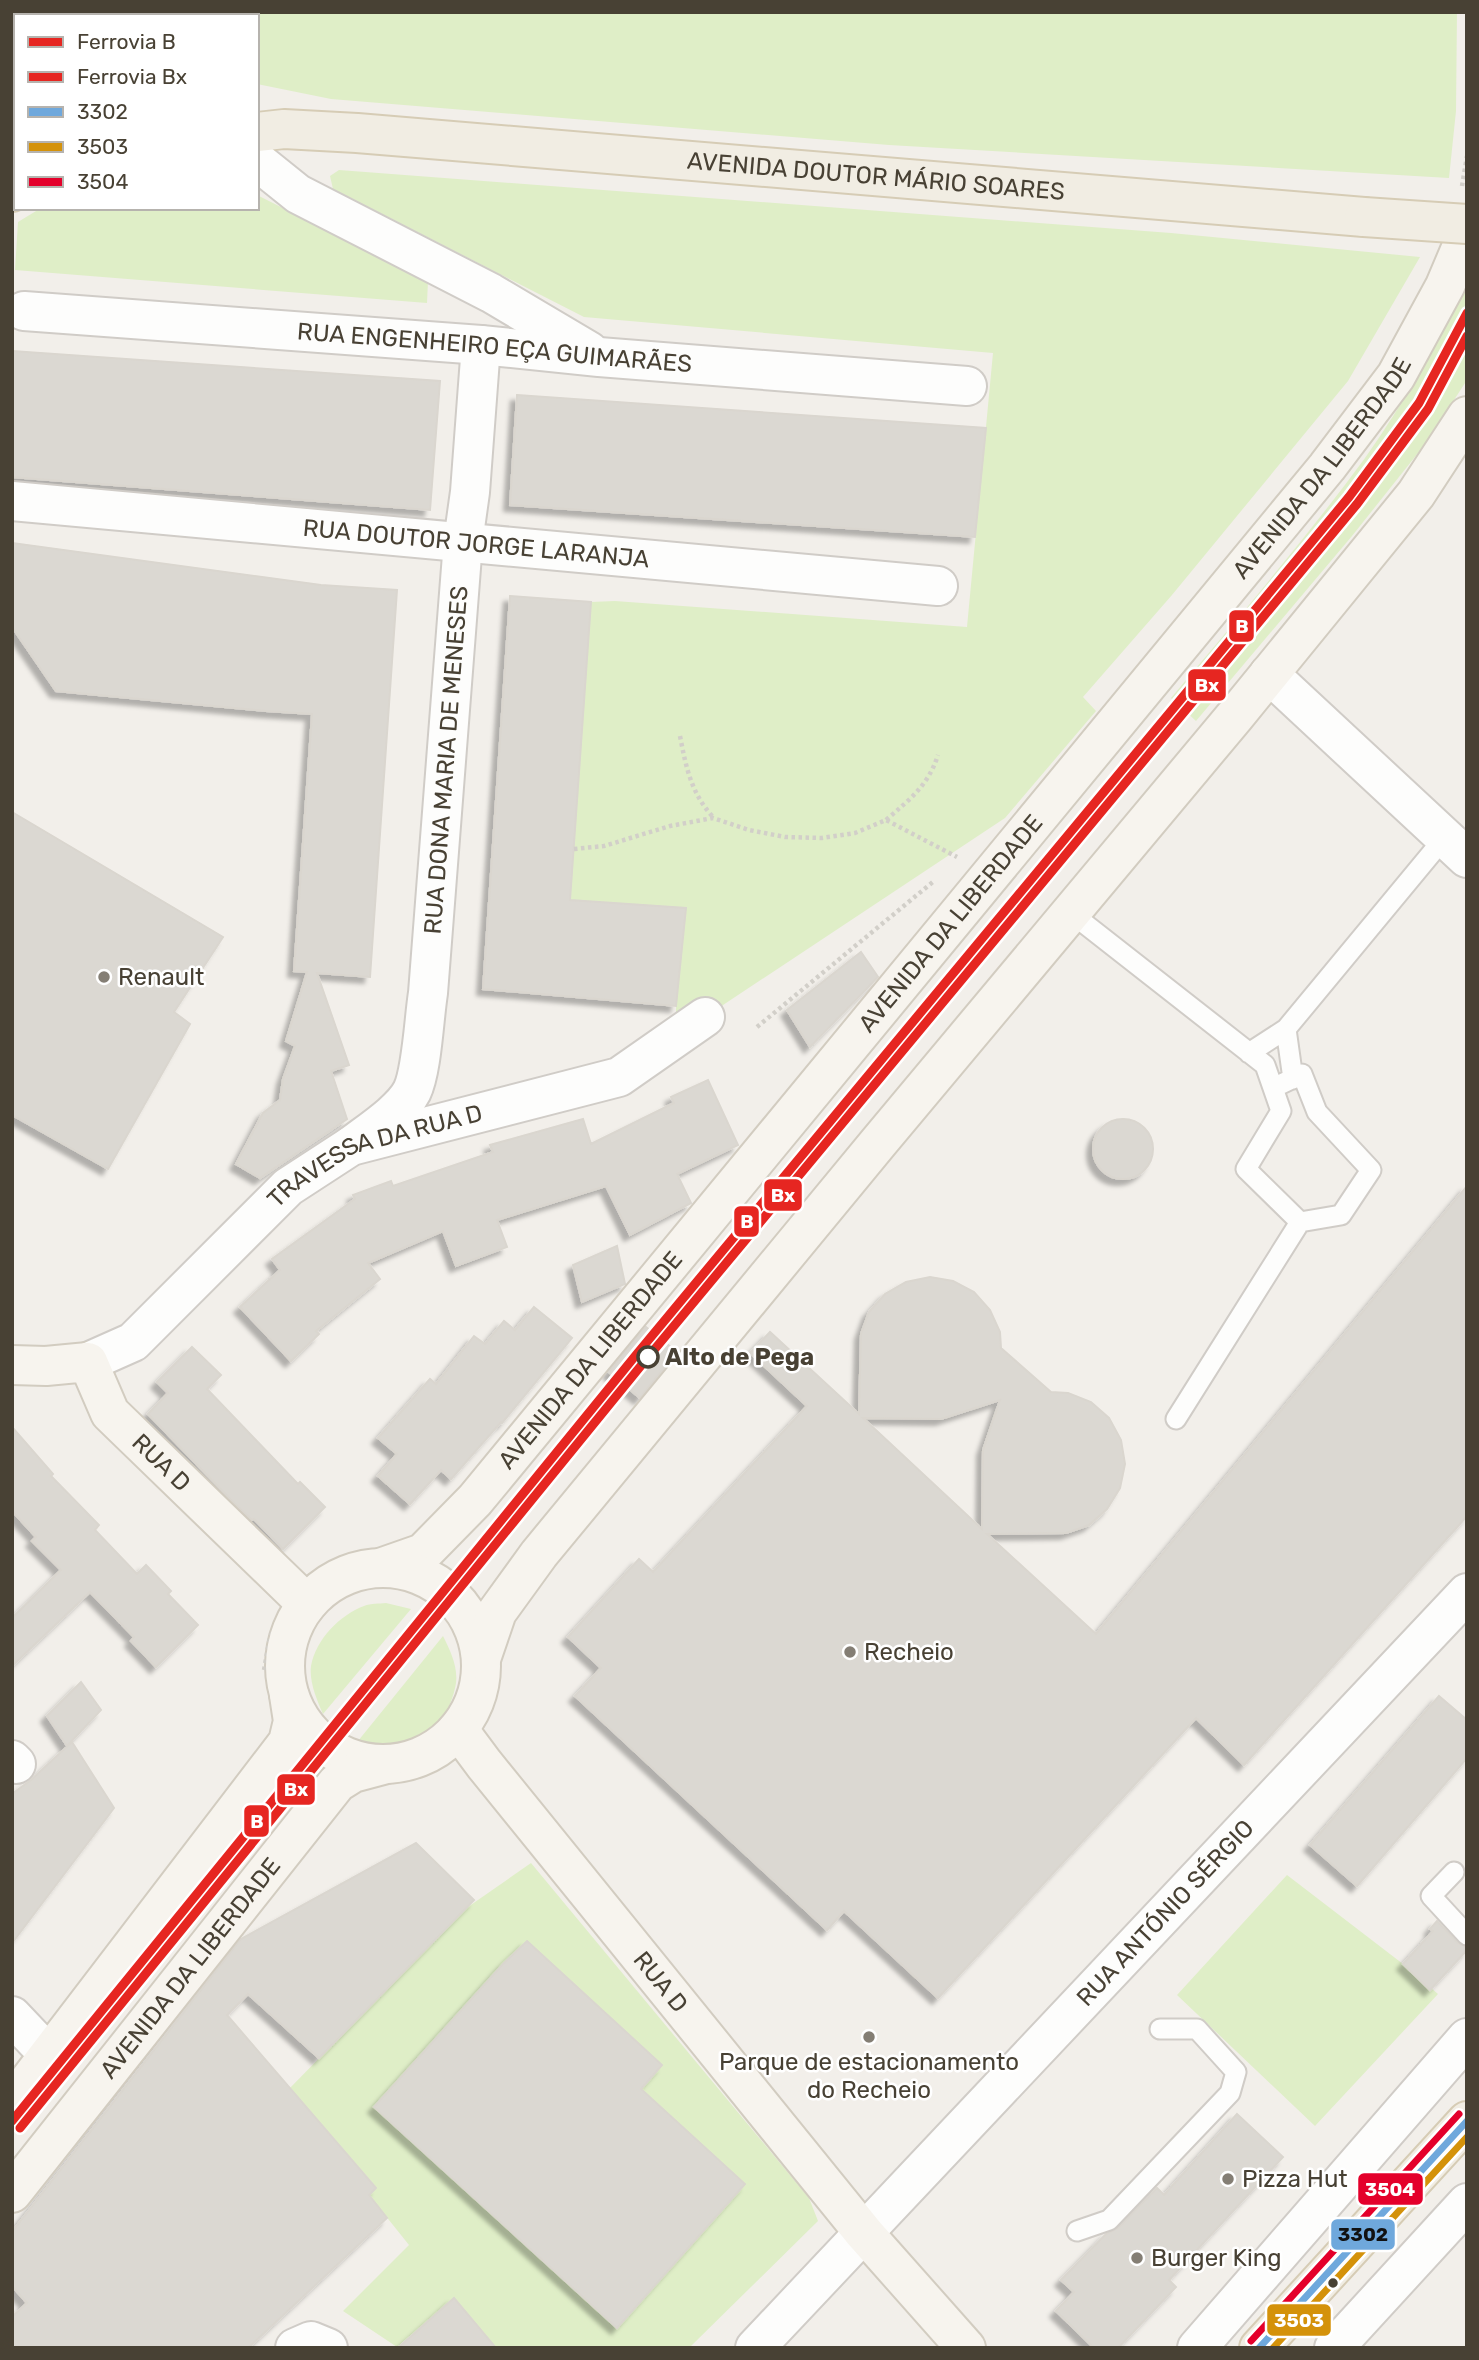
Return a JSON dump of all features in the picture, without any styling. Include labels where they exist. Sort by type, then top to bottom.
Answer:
[{"type":"main road","name":"AVENIDA DOUTOR MÁRIO SOARES","points":[[266,128],[371,134],[1467,224]]},
{"type":"main road","points":[[1259,2348],[1467,2121]]},
{"type":"street","points":[[259,163],[298,194],[491,293],[599,357]]},
{"type":"street","name":"AVENIDA DA LIBERDADE","points":[[383,1567],[423,1553],[475,1500],[1320,476],[1396,376],[1445,286],[1467,234]]},
{"type":"street","name":"RUA ENGENHEIRO EÇA GUIMARÃES","points":[[24,310],[967,386]]},
{"type":"street","name":"RUA DONA MARIA DE MENESES","points":[[351,1146],[395,1111],[412,1092],[418,1066],[428,993],[481,345]]},
{"type":"street","points":[[481,1658],[497,1612],[539,1554],[1416,494],[1467,416]]},
{"type":"street","name":"RUA DOUTOR JORGE LARANJA","points":[[12,501],[938,586]]},
{"type":"street","points":[[1269,674],[1456,848]]},
{"type":"street","name":"TRAVESSA DA RUA D","points":[[88,1362],[133,1342],[288,1187],[351,1146],[619,1077],[705,1017]]},
{"type":"street","points":[[12,1365],[46,1366],[88,1362]]},
{"type":"street","name":"RUA D","points":[[88,1362],[110,1413],[307,1604]]},
{"type":"street","points":[[12,2103],[289,1742],[293,1721],[284,1663],[291,1631],[307,1604],[330,1583],[359,1570],[383,1567],[413,1572],[434,1582],[452,1596],[467,1614],[476,1636],[481,1658],[480,1684],[472,1708],[458,1729],[437,1749],[411,1761],[383,1765],[362,1763],[342,1756],[324,1745],[309,1731],[297,1714],[289,1695]]},
{"type":"street","name":"RUA ANTÓNIO SÉRGIO","points":[[755,2348],[1467,1593]]},
{"type":"street","name":"RUA D","points":[[458,1729],[501,1786],[864,2233],[966,2348]]},
{"type":"street","name":"AVENIDA DA LIBERDADE","points":[[12,2193],[337,1783],[353,1773],[383,1765]]},
{"type":"street","points":[[12,2016],[49,2055]]},
{"type":"street","points":[[1197,2348],[1467,2038]]},
{"type":"street","points":[[1334,2348],[1467,2203]]},
{"type":"street","points":[[295,2348],[311,2342],[328,2348]]},
{"type":"lane","points":[[1250,1053],[1286,1029],[1456,848]]},
{"type":"lane","points":[[1071,913],[1265,1065],[1281,1111],[1246,1169],[1300,1222]]},
{"type":"lane","points":[[1286,1029],[1293,1079]]},
{"type":"lane","points":[[1176,1419],[1300,1222],[1341,1215],[1371,1170],[1317,1112],[1302,1074],[1273,1088]]},
{"type":"lane","points":[[1454,1872],[1431,1896],[1467,1934]]},
{"type":"lane","points":[[1077,2231],[1109,2220],[1230,2093],[1236,2072],[1197,2029],[1160,2029]]},
{"type":"path","points":[[680,736],[687,776],[700,803],[713,818]]},
{"type":"path","points":[[574,849],[604,846],[670,826],[713,818],[749,830],[785,836],[822,838],[855,833],[886,820],[918,793],[938,755]]},
{"type":"path","points":[[886,820],[961,859],[951,867]]},
{"type":"path","points":[[757,1027],[940,876]]},
{"type":"green space","points":[[54,12],[1457,12],[1456,111],[1449,178],[889,145],[331,99],[259,84],[259,14]]},
{"type":"green space","points":[[339,170],[1171,233],[1420,257],[1348,381],[1172,595],[1083,697],[1096,711],[1005,818],[705,1017],[676,1027],[686,908],[570,900],[591,602],[615,601],[967,627],[993,353],[584,317],[333,189],[330,176]]},
{"type":"green space","points":[[259,196],[428,281],[427,303],[15,270],[18,222],[38,210],[259,210]]},
{"type":"green space","points":[[1467,283],[1467,380],[1426,443],[1352,536],[1196,721],[1171,698],[1294,550],[1365,458],[1419,372]]},
{"type":"green space","points":[[386,1603],[411,1609],[323,1714],[311,1678],[311,1666],[318,1646],[330,1629],[346,1615],[367,1605]]},
{"type":"green space","points":[[443,1636],[455,1664],[456,1683],[450,1705],[438,1726],[420,1740],[403,1745],[384,1746],[358,1741]]},
{"type":"green space","points":[[531,1863],[809,2198],[818,2221],[689,2348],[496,2348],[454,2298],[397,2347],[343,2311],[409,2245],[369,2195],[376,2187],[290,2088],[465,1909]]},
{"type":"green space","points":[[1287,1875],[1438,1994],[1315,2126],[1177,1995]]},
{"type":"building","points":[[12,351],[440,381],[430,510],[12,477]]},
{"type":"building","points":[[517,395],[986,428],[975,537],[510,505]]},
{"type":"building","points":[[12,543],[321,585],[397,590],[370,977],[317,973],[349,1065],[331,1071],[347,1119],[260,1178],[236,1164],[263,1113],[280,1100],[283,1079],[295,1046],[286,1041],[307,972],[294,971],[312,714],[56,691],[12,627]]},
{"type":"building","points":[[510,596],[591,602],[570,900],[686,908],[676,1006],[483,989]]},
{"type":"building","name":"Renault","points":[[12,812],[223,937],[174,1012],[190,1024],[108,1169],[12,1115]]},
{"type":"building","points":[[861,952],[878,977],[810,1047],[787,1010]]},
{"type":"building","points":[[708,1080],[738,1145],[677,1174],[691,1203],[630,1235],[606,1186],[497,1220],[507,1247],[456,1266],[443,1231],[368,1263],[380,1279],[316,1331],[319,1334],[291,1361],[240,1307],[280,1270],[272,1259],[355,1199],[353,1195],[391,1181],[393,1186],[493,1152],[490,1145],[583,1119],[591,1144],[674,1103],[671,1097]]},
{"type":"building","points":[[1117,1119],[1129,1119],[1145,1127],[1151,1137],[1151,1161],[1145,1171],[1129,1179],[1117,1179],[1101,1171],[1093,1155],[1093,1143],[1101,1127]]},
{"type":"building","name":"Recheio","points":[[1467,1186],[1467,1516],[1244,1765],[1196,1718],[938,1998],[844,1911],[827,1930],[575,1696],[601,1668],[568,1637],[639,1559],[653,1572],[807,1406],[750,1353],[770,1332],[859,1414],[861,1334],[869,1312],[885,1294],[906,1282],[930,1277],[953,1281],[974,1292],[990,1310],[1000,1332],[1001,1348],[1051,1392],[1068,1393],[1091,1402],[1109,1418],[1121,1440],[1125,1464],[1120,1488],[1107,1509],[1089,1525],[1066,1533],[987,1534],[1096,1634]],"holes":[[[1000,1400],[983,1450],[982,1529],[863,1418],[941,1419]]]},
{"type":"building","points":[[617,1246],[625,1284],[582,1302],[573,1265]]},
{"type":"building","points":[[534,1307],[572,1338],[502,1423],[451,1479],[441,1470],[410,1504],[378,1476],[397,1454],[378,1438],[430,1379],[436,1384],[474,1336],[485,1344],[504,1321],[515,1330]]},
{"type":"building","points":[[646,1327],[677,1352],[640,1398],[609,1372]]},
{"type":"building","points":[[192,1347],[221,1375],[207,1389],[298,1484],[300,1482],[325,1507],[283,1549],[235,1504],[148,1414],[168,1393],[157,1382]]},
{"type":"building","points":[[12,1427],[53,1474],[51,1476],[99,1525],[95,1530],[137,1574],[146,1565],[171,1591],[168,1594],[198,1625],[156,1667],[131,1641],[134,1637],[90,1592],[12,1666],[12,1618],[61,1570],[32,1541],[36,1537],[12,1511]]},
{"type":"building","points":[[81,1682],[101,1710],[67,1746],[47,1716]]},
{"type":"building","points":[[1439,1696],[1467,1720],[1467,1758],[1357,1886],[1310,1845]]},
{"type":"building","points":[[72,1742],[114,1808],[12,1943],[12,1794]]},
{"type":"building","points":[[416,1843],[474,1900],[319,2058],[248,1994],[227,2015],[376,2188],[369,2195],[387,2218],[248,2348],[12,2348],[12,2317],[27,2303],[12,2286],[12,2232],[241,1939]]},
{"type":"building","points":[[1437,1921],[1458,1943],[1467,1947],[1467,1950],[1430,1990],[1403,1964],[1433,1931],[1430,1929]]},
{"type":"building","points":[[527,1941],[662,2065],[641,2089],[745,2184],[617,2328],[374,2107]]},
{"type":"building","name":"Burger King","points":[[1237,2114],[1283,2157],[1169,2280],[1176,2287],[1118,2348],[1094,2348],[1056,2311],[1074,2292],[1061,2280],[1157,2188],[1164,2195]]},
{"type":"building","points":[[454,2298],[496,2348],[398,2348]]},
{"type":"rail line","name":"B","points":[[12,2121],[636,1355],[1349,497],[1419,403],[1467,313]]},
{"type":"rail line","name":"Bx","points":[[20,2128],[644,1362],[1357,504],[1428,409],[1467,336]]},
{"type":"transit line","name":"3504","points":[[1251,2341],[1459,2114]]},
{"type":"transit line","name":"3302","points":[[1259,2348],[1467,2121]]},
{"type":"transit line","name":"3503","points":[[1273,2348],[1467,2137]]},
{"type":"place","name":"Renault","points":[[104,977]]},
{"type":"place","name":"Alto de Pega","points":[[648,1357]]},
{"type":"place","name":"Recheio","points":[[850,1652]]},
{"type":"place","name":"Parque de estacionamento do Recheio","points":[[869,2037]]},
{"type":"place","name":"Pizza Hut","points":[[1228,2179]]},
{"type":"place","name":"Burger King","points":[[1137,2258]]}]
